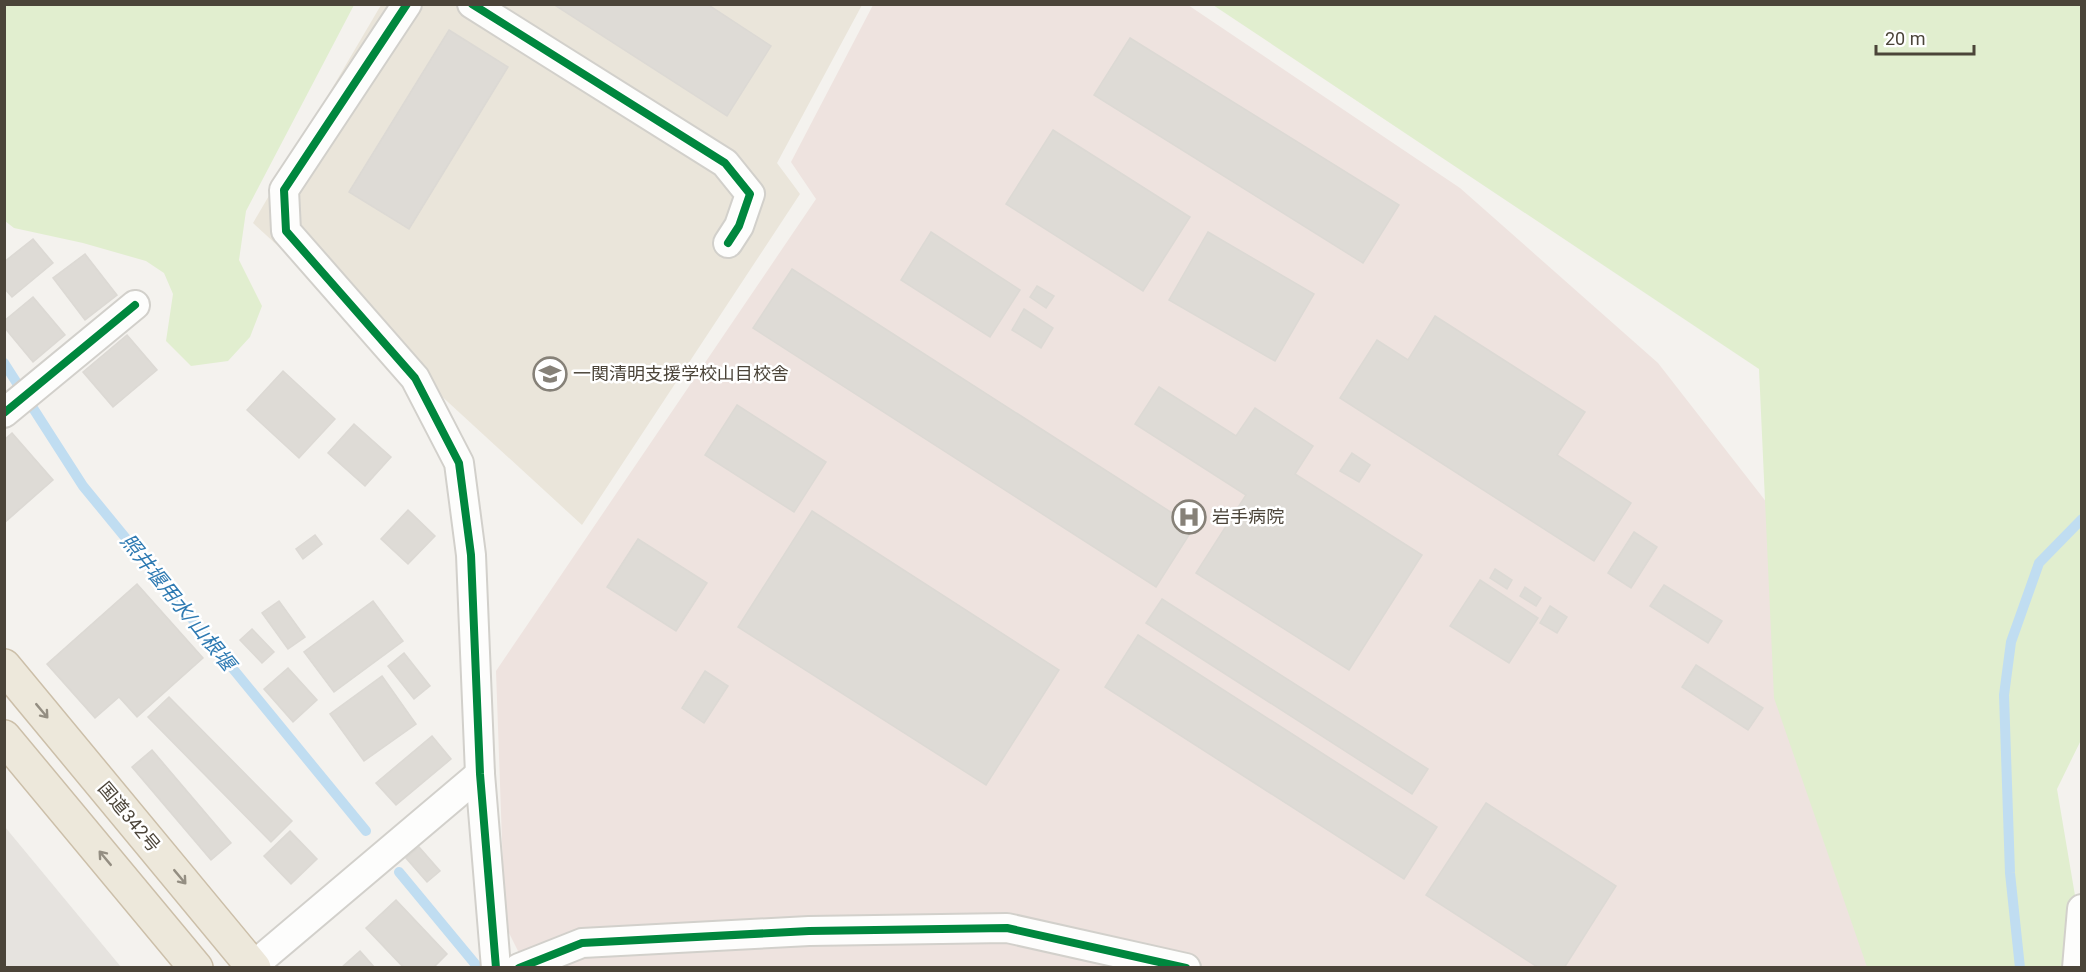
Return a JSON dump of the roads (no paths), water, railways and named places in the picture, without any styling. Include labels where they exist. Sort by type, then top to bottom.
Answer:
[{"type":"highway","name":"国道342号","points":[[4,666],[254,967]]},
{"type":"highway","points":[[4,737],[196,968]]},
{"type":"street","points":[[407,4],[284,190],[286,231],[415,378],[459,463],[471,555],[480,774],[496,968]]},
{"type":"street","points":[[472,4],[726,163],[750,194],[739,226],[728,243]]},
{"type":"street","points":[[7,404],[135,305]]},
{"type":"street","points":[[254,967],[480,774]]},
{"type":"street","points":[[2077,968],[2082,909]]},
{"type":"street","points":[[519,968],[582,943],[809,931],[1007,928],[1186,968]]},
{"type":"waterway","name":"照井堰用水/山根堰","points":[[4,363],[83,486],[366,831]]},
{"type":"waterway","points":[[2020,968],[2010,873],[2004,695],[2011,642],[2039,563],[2082,519]]},
{"type":"waterway","name":"照井堰用水/山根堰","points":[[399,872],[476,965]]},
{"type":"place","name":"一関清明支援学校山目校舎","points":[[550,374]]},
{"type":"place","name":"岩手病院","points":[[1189,517]]}]
